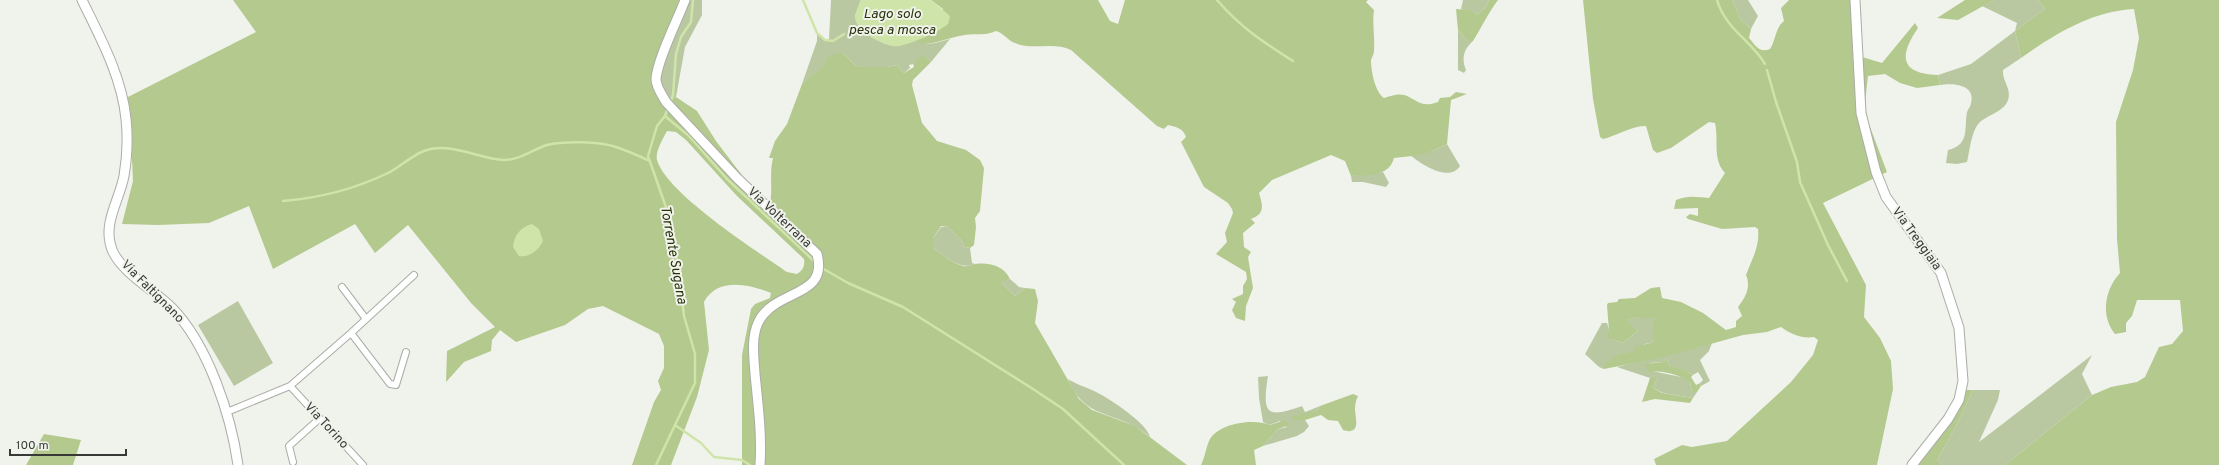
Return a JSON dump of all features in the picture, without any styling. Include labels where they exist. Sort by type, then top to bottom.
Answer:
[{"type":"street","name":"Via Faltignano","points":[[82,0],[99,34],[120,89],[126,119],[124,177],[112,211],[108,234],[113,252],[125,268],[172,309],[192,333],[227,412],[238,465]]},
{"type":"street","name":"Via Volterrana","points":[[685,0],[662,59],[656,79],[660,92],[666,102],[737,178],[817,254],[819,267],[818,274],[811,284],[772,305],[762,314],[757,324],[754,338],[754,359],[760,465]]},
{"type":"street","name":"Via Treggiaia","points":[[1855,0],[1861,113],[1876,172],[1886,198],[1941,273],[1959,328],[1963,380],[1959,400],[1948,419],[1912,465]]},
{"type":"street","points":[[227,412],[290,386],[351,334],[414,275]]},
{"type":"street","points":[[342,287],[366,320]]},
{"type":"street","points":[[351,334],[390,384],[396,386],[406,352]]},
{"type":"street","name":"Via Torino","points":[[290,386],[363,465]]},
{"type":"street","points":[[293,462],[290,446],[319,419]]},
{"type":"shaded area","points":[[233,0],[685,0],[656,79],[666,102],[676,97],[697,111],[716,141],[754,191],[770,203],[773,158],[769,158],[775,141],[787,124],[802,84],[823,67],[829,55],[843,53],[857,67],[887,67],[897,65],[904,73],[914,67],[917,58],[924,56],[931,62],[913,80],[912,85],[922,123],[937,141],[966,150],[980,160],[984,168],[980,211],[975,218],[976,227],[974,245],[970,248],[964,247],[962,241],[947,226],[941,226],[933,238],[933,248],[959,265],[968,266],[975,264],[991,264],[1000,268],[1010,279],[1001,282],[1015,296],[1025,288],[1035,289],[1038,301],[1035,323],[1079,399],[1092,410],[1135,426],[1187,465],[742,465],[742,355],[751,309],[755,304],[770,298],[771,293],[744,285],[725,286],[717,289],[710,294],[704,302],[709,350],[697,397],[671,465],[632,465],[654,402],[661,390],[658,381],[664,368],[664,346],[659,334],[603,306],[588,309],[565,325],[516,342],[500,330],[492,340],[491,351],[464,362],[446,382],[447,351],[495,327],[471,303],[408,225],[375,253],[355,224],[273,269],[249,206],[209,223],[158,225],[122,224],[133,181],[131,139],[126,98],[256,32]],"holes":[[[667,131],[676,132],[686,140],[737,196],[804,259],[804,266],[797,274],[787,272],[714,221],[677,189],[664,174],[657,160],[657,153]]]},
{"type":"shaded area","points":[[685,0],[702,0],[702,15],[685,47],[676,97],[666,102],[656,79]]},
{"type":"shaded area","points":[[831,0],[861,0],[855,16],[909,42],[916,39],[920,42],[932,44],[950,39],[931,62],[926,58],[914,67],[913,64],[909,65],[910,68],[904,73],[897,65],[887,67],[857,67],[843,53],[802,84],[817,41],[817,33],[825,40],[829,39]]},
{"type":"shaded area","points":[[931,0],[1098,0],[1110,21],[1118,24],[1125,0],[1368,0],[1366,2],[1374,10],[1374,53],[1371,60],[1372,70],[1378,91],[1384,98],[1402,95],[1422,104],[1429,104],[1438,102],[1440,98],[1450,97],[1456,92],[1467,94],[1451,100],[1447,144],[1433,151],[1421,155],[1394,158],[1387,169],[1377,174],[1351,176],[1345,161],[1331,155],[1272,180],[1259,193],[1262,206],[1261,212],[1259,215],[1251,219],[1255,223],[1243,233],[1244,247],[1251,252],[1248,257],[1253,288],[1246,306],[1245,321],[1236,318],[1232,310],[1236,302],[1232,299],[1243,294],[1243,286],[1247,279],[1246,272],[1216,254],[1227,242],[1225,233],[1233,213],[1232,209],[1228,203],[1204,187],[1181,142],[1186,137],[1185,134],[1179,128],[1174,126],[1168,125],[1164,129],[1157,126],[1071,50],[1064,47],[1022,45],[1013,42],[996,31],[985,34],[965,35],[933,43],[921,44],[916,39],[925,36],[943,9]]},
{"type":"shaded area","points":[[1463,0],[1489,0],[1485,8],[1477,15],[1461,9]]},
{"type":"shaded area","points":[[1489,0],[1498,0],[1473,41],[1468,41],[1458,30],[1456,9],[1469,10],[1477,15],[1485,8]]},
{"type":"shaded area","points":[[1583,0],[1732,0],[1741,20],[1751,29],[1749,38],[1758,48],[1766,50],[1770,49],[1772,46],[1777,31],[1784,21],[1781,8],[1789,0],[1855,0],[1859,56],[1882,63],[1915,23],[1918,28],[1907,47],[1907,62],[1910,67],[1916,71],[1938,75],[1940,85],[1917,88],[1900,83],[1885,74],[1868,76],[1865,103],[1867,119],[1887,172],[1823,203],[1866,285],[1864,317],[1880,338],[1891,361],[1893,389],[1877,465],[1656,465],[1654,459],[1682,445],[1692,447],[1727,441],[1791,382],[1813,355],[1818,340],[1814,337],[1797,335],[1781,327],[1767,332],[1743,335],[1660,358],[1604,369],[1604,366],[1609,360],[1622,353],[1634,352],[1635,347],[1654,342],[1652,323],[1656,317],[1643,319],[1639,317],[1626,320],[1638,331],[1623,343],[1609,338],[1607,333],[1609,331],[1608,303],[1617,302],[1619,299],[1635,298],[1651,288],[1660,287],[1662,298],[1681,302],[1703,313],[1726,330],[1736,327],[1736,321],[1742,316],[1738,307],[1747,292],[1748,284],[1746,275],[1757,247],[1758,229],[1755,227],[1722,229],[1688,219],[1686,217],[1690,214],[1698,216],[1698,208],[1674,209],[1676,200],[1680,198],[1709,198],[1725,173],[1721,168],[1717,156],[1715,123],[1709,122],[1671,148],[1657,153],[1653,150],[1646,126],[1636,127],[1608,138],[1603,139],[1600,137],[1593,99]]},
{"type":"shaded area","points":[[1732,0],[1748,0],[1758,16],[1751,29],[1741,20]]},
{"type":"shaded area","points":[[1965,0],[1994,0],[1958,20],[1937,18]]},
{"type":"shaded area","points":[[1994,0],[2038,0],[2045,9],[2015,31],[2017,23],[1982,6]]},
{"type":"shaded area","points":[[2038,0],[2219,0],[2219,465],[2005,465],[2092,395],[2111,387],[2137,382],[2145,377],[2159,347],[2172,344],[2183,331],[2180,300],[2137,300],[2132,316],[2126,323],[2126,332],[2115,334],[2107,319],[2106,303],[2108,295],[2115,279],[2120,273],[2117,239],[2116,122],[2133,70],[2139,38],[2134,9],[2103,14],[2074,25],[2047,40],[2021,58],[2015,31],[2045,9]]},
{"type":"shaded area","points":[[1458,30],[1468,41],[1473,41],[1467,47],[1464,54],[1464,66],[1466,70],[1464,73],[1458,70]]},
{"type":"shaded area","points":[[2015,31],[2021,58],[2003,70],[2009,92],[2006,104],[2003,108],[1982,120],[1976,127],[1972,136],[1967,162],[1957,164],[1946,163],[1948,150],[1955,148],[1960,144],[1965,135],[1967,112],[1971,104],[1972,97],[1967,88],[1962,86],[1951,84],[1940,85],[1938,75],[1971,64]]},
{"type":"shaded area","points":[[1447,144],[1460,166],[1455,171],[1449,173],[1428,167],[1410,155],[1433,151]]},
{"type":"shaded area","points":[[1383,172],[1389,183],[1386,187],[1363,182],[1352,182],[1351,176]]},
{"type":"shaded area","points":[[947,226],[962,241],[964,247],[970,248],[972,263],[975,264],[964,266],[958,264],[933,248],[933,238],[941,227]]},
{"type":"shaded area","points":[[1010,279],[1019,287],[1025,288],[1015,296],[1000,281]]},
{"type":"shaded area","points":[[238,301],[273,363],[234,386],[198,325]]},
{"type":"shaded area","points":[[1639,317],[1657,317],[1652,323],[1655,342],[1645,344],[1634,353],[1627,352],[1604,366],[1604,369],[1599,367],[1585,354],[1602,323],[1607,323],[1612,339],[1623,343],[1638,331],[1625,320]]},
{"type":"shaded area","points":[[1712,343],[1709,351],[1700,360],[1710,381],[1701,386],[1700,383],[1703,380],[1698,372],[1693,375],[1669,365],[1667,359],[1663,362],[1650,363],[1652,371],[1686,378],[1690,382],[1692,392],[1697,392],[1693,398],[1663,393],[1653,388],[1657,378],[1650,378],[1617,367]]},
{"type":"shaded area","points":[[2092,355],[2082,374],[2092,395],[2005,465],[1943,465],[1937,460],[1955,428],[1973,390],[2000,390],[1998,400],[1979,442]]},
{"type":"shaded area","points":[[1667,359],[1669,365],[1693,375],[1691,377],[1696,385],[1700,383],[1701,386],[1697,392],[1692,392],[1690,382],[1682,377],[1658,371],[1649,373],[1645,364],[1663,362]]},
{"type":"shaded area","points":[[1268,376],[1266,399],[1269,410],[1281,412],[1302,406],[1305,412],[1320,406],[1318,410],[1293,420],[1305,420],[1309,426],[1304,432],[1297,436],[1263,446],[1278,429],[1287,427],[1280,421],[1269,425],[1263,422],[1259,398],[1258,377]]},
{"type":"shaded area","points":[[1650,378],[1657,378],[1653,388],[1662,393],[1693,398],[1690,403],[1655,399],[1642,402]]},
{"type":"shaded area","points":[[1068,379],[1110,400],[1135,418],[1147,431],[1150,437],[1134,426],[1088,406],[1074,391]]},
{"type":"shaded area","points":[[1961,390],[1973,390],[1955,428],[1937,460],[1943,465],[1912,465],[1948,419]]},
{"type":"shaded area","points":[[1353,394],[1358,396],[1355,407],[1356,425],[1353,430],[1343,430],[1338,421],[1328,420],[1321,415],[1305,420],[1293,420],[1291,417],[1318,410],[1320,406]]},
{"type":"shaded area","points":[[1285,420],[1290,425],[1278,429],[1263,446],[1254,450],[1256,465],[1201,465],[1209,441],[1213,435],[1220,430],[1228,426],[1246,422],[1270,425]]},
{"type":"shaded area","points":[[44,434],[81,440],[73,465],[26,465]]},
{"type":"water","name":"Lago solo pesca a mosca","points":[[861,0],[931,0],[950,16],[948,24],[925,37],[900,46],[888,45],[867,34],[857,23],[855,16]]},
{"type":"water","points":[[532,224],[539,229],[543,241],[530,255],[519,256],[513,247],[515,239],[521,229]]},
{"type":"waterway","name":"Torrente Sugana","points":[[670,103],[673,95],[676,54],[681,37],[691,22],[693,0]]},
{"type":"waterway","points":[[803,0],[817,33],[825,40],[833,41],[844,34]]},
{"type":"waterway","points":[[1217,0],[1252,34],[1293,61]]},
{"type":"waterway","points":[[1717,0],[1726,19],[1753,48],[1765,64]]},
{"type":"waterway","points":[[1767,70],[1776,102],[1797,162],[1800,182],[1828,245],[1847,281]]},
{"type":"waterway","name":"Torrente Sugana","points":[[656,465],[695,383],[695,354],[684,316],[677,261],[668,213],[648,156],[657,126],[665,116],[668,108]]},
{"type":"waterway","points":[[665,116],[689,136],[727,179],[815,262]]},
{"type":"waterway","points":[[283,201],[310,198],[363,184],[388,173],[419,153],[434,148],[454,149],[494,159],[510,160],[521,157],[547,145],[582,142],[609,145],[650,161]]},
{"type":"waterway","points":[[822,268],[848,283],[903,307],[1033,389],[1063,409],[1124,465]]},
{"type":"waterway","points":[[675,425],[701,443],[714,457],[742,460],[750,465]]}]
